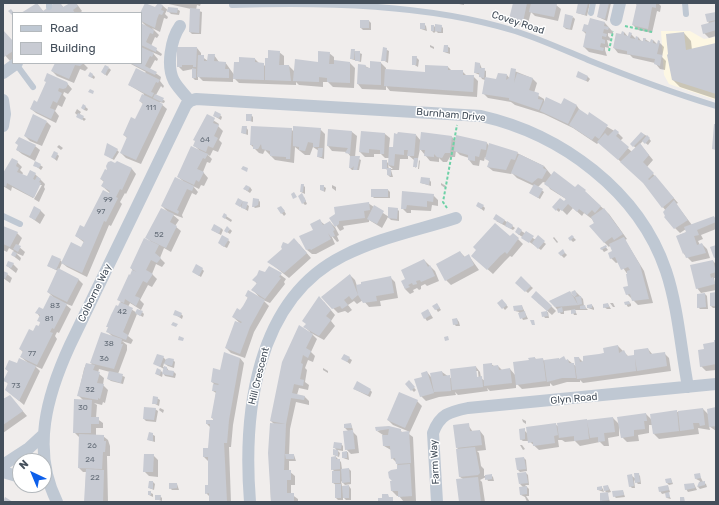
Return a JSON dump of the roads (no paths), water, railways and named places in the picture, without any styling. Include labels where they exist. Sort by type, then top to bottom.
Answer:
[{"type":"street","points":[[616,20],[620,3]]},
{"type":"street","points":[[180,26],[172,43],[171,74],[174,82],[193,100]]},
{"type":"street","points":[[3,73],[17,64]]},
{"type":"street","points":[[3,100],[5,114],[3,126]]},
{"type":"street","name":"Burnham Drive","points":[[193,100],[459,114],[499,120],[543,139],[573,156],[593,170],[623,197],[651,238],[666,271],[688,387]]},
{"type":"street","name":"Colborne Way","points":[[44,453],[42,436],[47,410],[61,365],[182,112],[193,100]]},
{"type":"street","name":"Hill Crescent","points":[[250,502],[247,452],[249,421],[254,395],[267,345],[276,324],[290,302],[305,284],[323,268],[343,256],[364,246],[456,218]]},
{"type":"street","name":"Glyn Road","points":[[437,423],[446,414],[468,408],[716,384]]},
{"type":"street","name":"Farm Way","points":[[437,423],[433,433],[437,502]]},
{"type":"street","points":[[3,465],[29,448],[42,436]]},
{"type":"street","name":"Colborne Way","points":[[50,493],[57,502]]},
{"type":"lane","points":[[591,13],[594,3]]},
{"type":"lane","points":[[685,3],[686,14]]},
{"type":"lane","name":"Covey Road","points":[[232,5],[269,4],[354,6],[417,12],[485,23],[516,31],[615,70],[716,106]]},
{"type":"lane","points":[[17,64],[33,87]]},
{"type":"lane","points":[[3,216],[20,224]]}]
